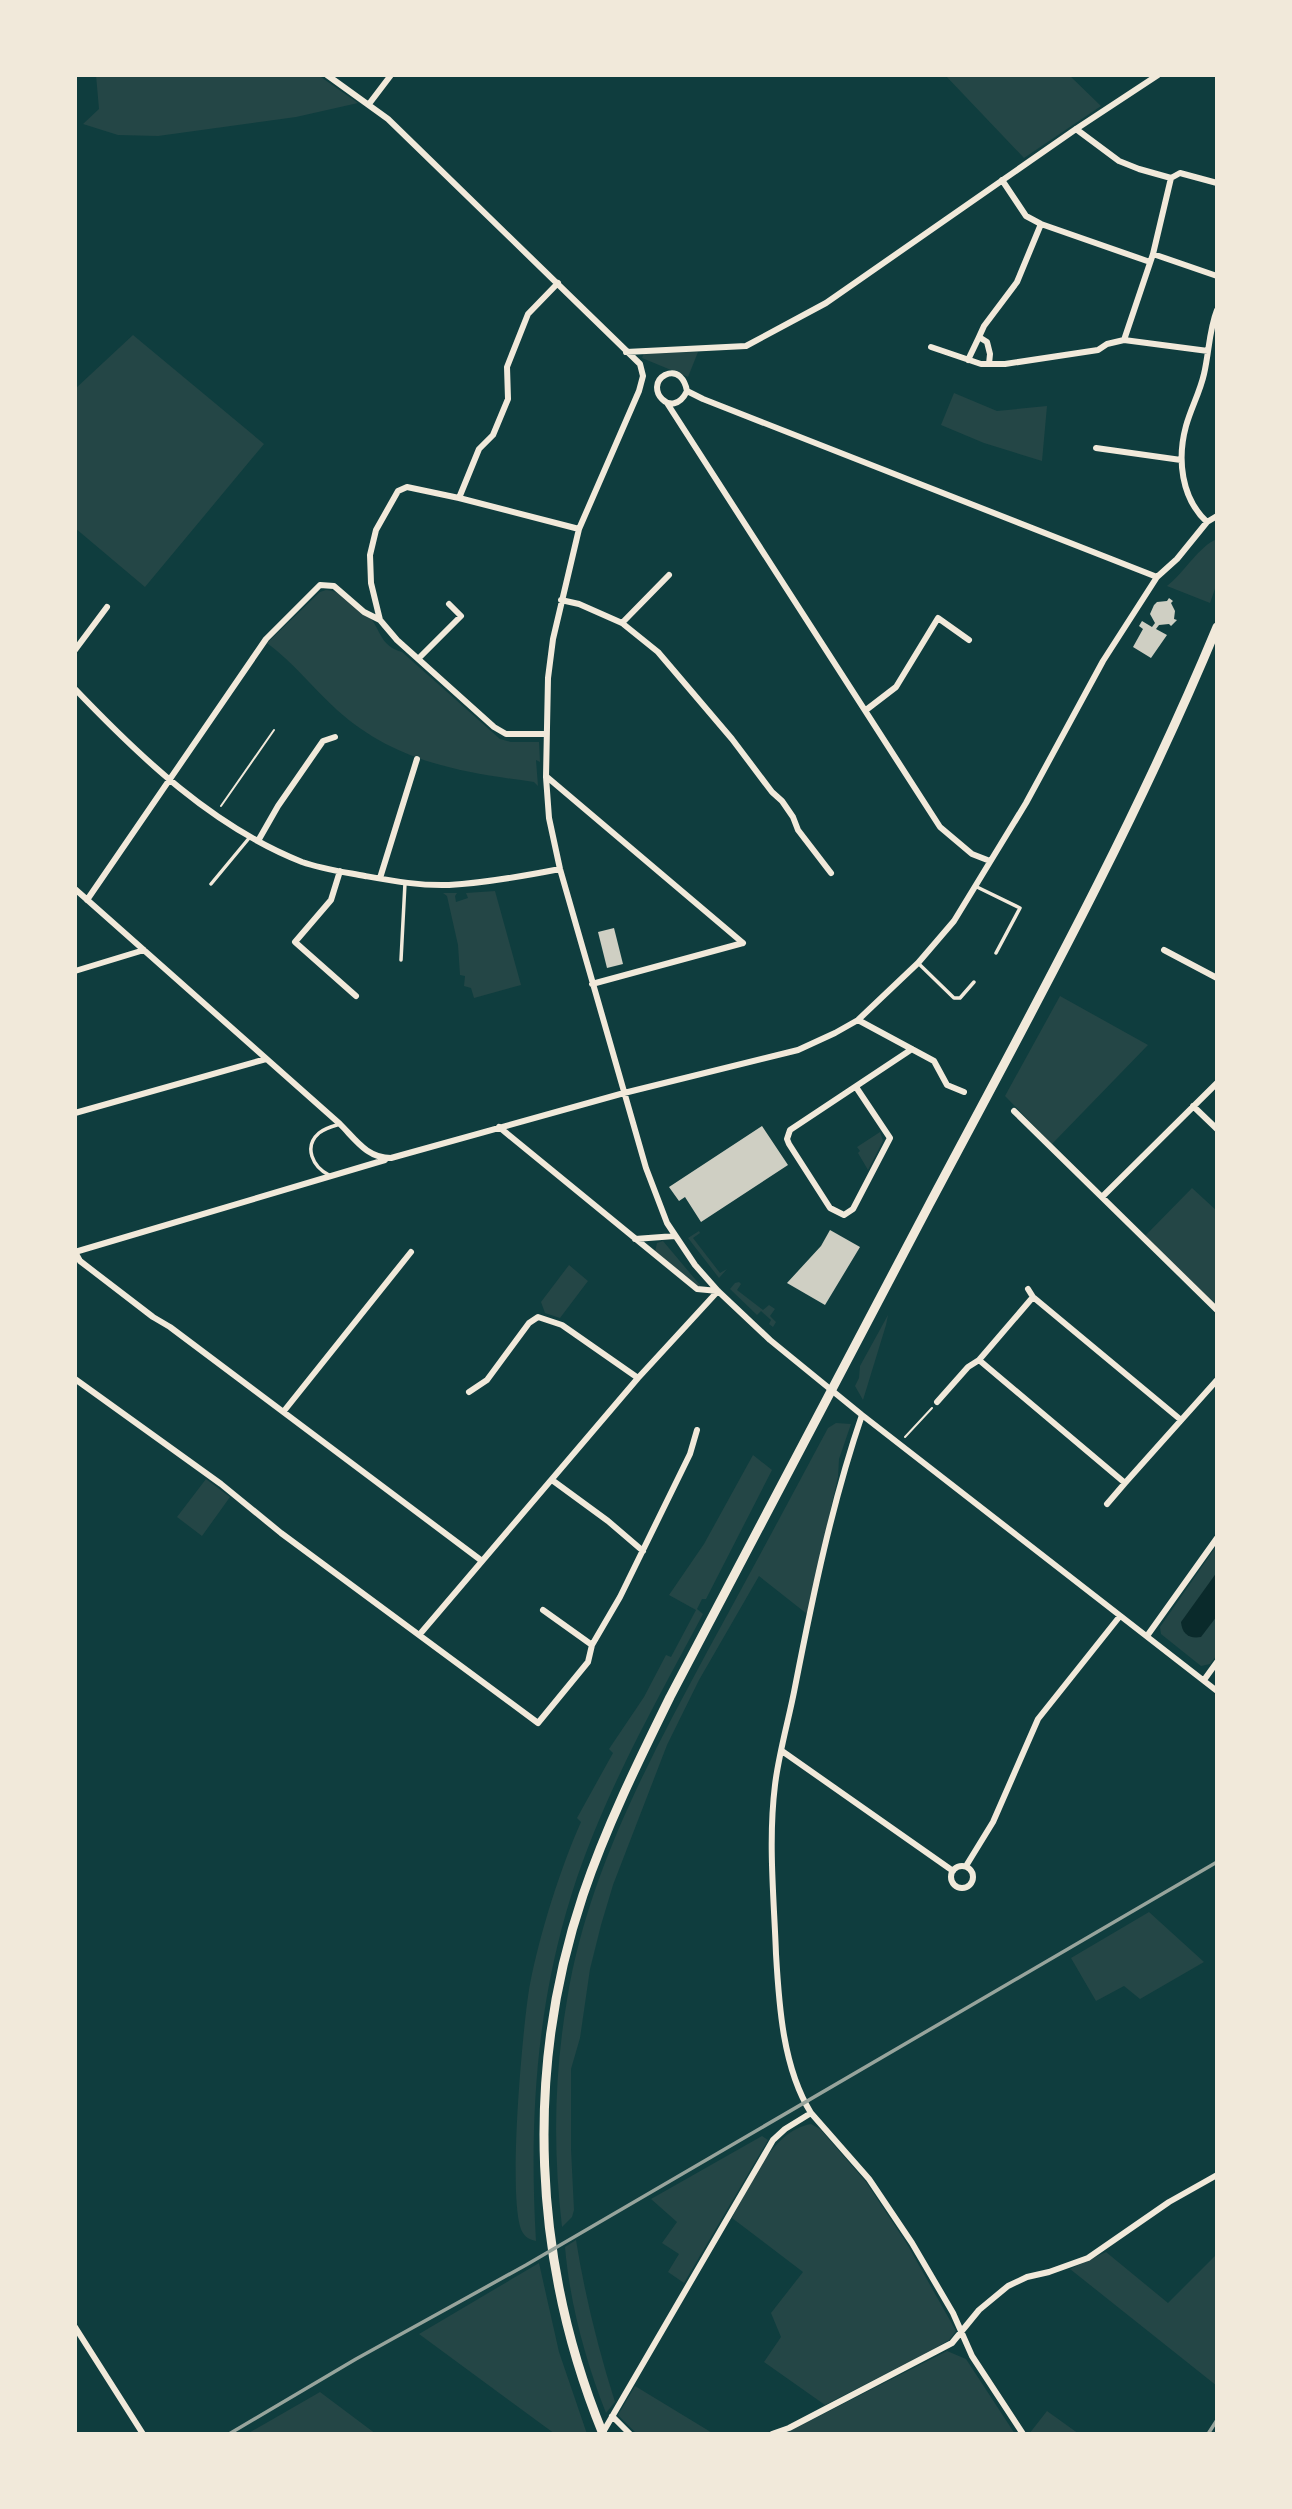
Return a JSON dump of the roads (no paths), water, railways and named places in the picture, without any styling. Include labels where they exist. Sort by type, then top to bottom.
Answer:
[{"type":"main road","points":[[602,2434],[573,2349],[555,2269],[544,2176],[552,2031],[568,1948],[582,1897],[614,1813],[670,1697],[1098,884],[1181,712],[1217,627]]},
{"type":"street","points":[[327,75],[388,119],[640,364],[643,376],[641,383],[579,529],[561,600],[550,665],[546,777],[549,818],[560,869],[646,1168],[667,1223],[695,1265],[755,1327],[862,1415],[1217,1691]]},
{"type":"street","points":[[369,104],[391,75]]},
{"type":"street","points":[[626,352],[737,346],[754,342],[826,303],[1158,75]]},
{"type":"street","points":[[1076,129],[1119,161],[1139,169],[1171,178],[1180,173],[1217,183]]},
{"type":"street","points":[[1124,341],[1153,254],[1171,178]]},
{"type":"street","points":[[1002,180],[1026,216],[1041,224],[1150,262]]},
{"type":"street","points":[[968,360],[984,326],[1017,282],[1041,224]]},
{"type":"street","points":[[1153,254],[1217,276]]},
{"type":"street","points":[[459,498],[479,449],[493,435],[508,399],[507,367],[528,314],[558,282]]},
{"type":"street","points":[[1207,522],[1195,511],[1188,494],[1181,460],[1185,427],[1204,376],[1217,310]]},
{"type":"street","points":[[979,337],[987,342],[989,364]]},
{"type":"street","points":[[931,347],[989,364],[1098,350],[1107,344],[1124,341],[1208,351]]},
{"type":"street","points":[[667,403],[684,399],[687,391],[685,381],[678,374],[662,377],[657,389],[659,396],[667,403],[940,827],[972,854],[990,861]]},
{"type":"street","points":[[687,391],[1157,577]]},
{"type":"street","points":[[1096,448],[1181,460]]},
{"type":"street","points":[[380,620],[371,583],[370,555],[376,530],[398,491],[407,487],[579,529]]},
{"type":"street","points":[[482,1561],[170,1326],[153,1317],[80,1261],[75,1252],[499,1127],[798,1050],[858,1020],[918,963],[954,921],[1026,803],[1103,661],[1157,577],[1177,559],[1207,522],[1217,516]]},
{"type":"street","points":[[622,623],[669,575]]},
{"type":"street","points":[[87,900],[172,780],[266,639],[320,585],[334,586],[364,612],[380,620],[397,640],[494,727],[506,734],[546,734]]},
{"type":"street","points":[[561,600],[579,604],[622,623],[658,652],[782,801],[798,830],[831,873]]},
{"type":"street","points":[[419,658],[461,616],[449,604]]},
{"type":"street","points":[[75,650],[107,607]]},
{"type":"street","points":[[866,710],[896,687],[938,618],[969,640]]},
{"type":"street","points":[[75,689],[116,731],[214,815],[250,837],[304,862],[405,883],[449,885],[515,878],[560,869]]},
{"type":"street","points":[[258,841],[278,806],[323,741],[335,737]]},
{"type":"street","points":[[380,878],[417,759]]},
{"type":"street","points":[[546,777],[743,943],[592,984]]},
{"type":"street","points":[[340,871],[331,900],[296,942],[356,996]]},
{"type":"street","points":[[75,889],[340,1124],[366,1151],[382,1158],[391,1158]]},
{"type":"street","points":[[75,971],[144,950]]},
{"type":"street","points":[[1164,950],[1217,978]]},
{"type":"street","points":[[858,1020],[934,1061],[947,1085],[964,1093]]},
{"type":"street","points":[[856,1087],[890,1138],[853,1209],[844,1215],[830,1208],[787,1139],[790,1130],[912,1049]]},
{"type":"street","points":[[75,1113],[266,1059]]},
{"type":"street","points":[[1102,1197],[1217,1083]]},
{"type":"street","points":[[1193,1106],[1217,1129]]},
{"type":"street","points":[[1014,1111],[1217,1310]]},
{"type":"street","points":[[499,1127],[697,1289],[718,1291]]},
{"type":"street","points":[[635,1239],[675,1236]]},
{"type":"street","points":[[284,1411],[411,1252]]},
{"type":"street","points":[[1028,1289],[1032,1297],[1181,1419]]},
{"type":"street","points":[[420,1634],[638,1378],[718,1291]]},
{"type":"street","points":[[937,1402],[968,1367],[979,1360],[1032,1297]]},
{"type":"street","points":[[469,1392],[487,1380],[529,1324],[538,1317],[562,1325],[638,1378]]},
{"type":"street","points":[[979,1360],[1125,1483]]},
{"type":"street","points":[[75,1379],[220,1484],[281,1533],[538,1723],[588,1662],[592,1645],[643,1551],[690,1454],[698,1430]]},
{"type":"street","points":[[1107,1504],[1217,1380]]},
{"type":"street","points":[[862,1415],[833,1517],[775,1785],[772,1845],[778,1981],[790,2062],[804,2102],[869,2179],[912,2243],[953,2313],[972,2356],[1023,2434]]},
{"type":"street","points":[[552,1480],[608,1521],[643,1551]]},
{"type":"street","points":[[1147,1636],[1217,1538]]},
{"type":"street","points":[[543,1610],[592,1645]]},
{"type":"street","points":[[966,1867],[993,1822],[1038,1719],[1120,1616]]},
{"type":"street","points":[[1204,1680],[1217,1662]]},
{"type":"street","points":[[782,1751],[953,1871]]},
{"type":"street","points":[[959,1866],[966,1867],[972,1871],[974,1878],[968,1887],[960,1888],[954,1884],[951,1877],[953,1871],[959,1866]]},
{"type":"street","points":[[602,2434],[773,2140],[811,2113]]},
{"type":"street","points":[[772,2434],[789,2428],[952,2343],[979,2310],[1008,2286],[1027,2277],[1088,2258],[1169,2202],[1217,2175]]},
{"type":"street","points":[[75,2327],[143,2434]]},
{"type":"street","points":[[612,2416],[630,2434]]},
{"type":"lane","points":[[211,884],[250,837]]},
{"type":"lane","points":[[401,960],[405,883]]},
{"type":"lane","points":[[975,886],[1020,908],[996,953]]},
{"type":"lane","points":[[918,963],[954,998],[960,998],[974,982]]},
{"type":"lane","points":[[334,1177],[320,1170],[314,1163],[311,1148],[312,1142],[321,1131],[340,1124]]},
{"type":"railway","points":[[229,2434],[356,2359],[526,2265],[1217,1862]]},
{"type":"railway","points":[[1208,2434],[1217,2420]]}]
